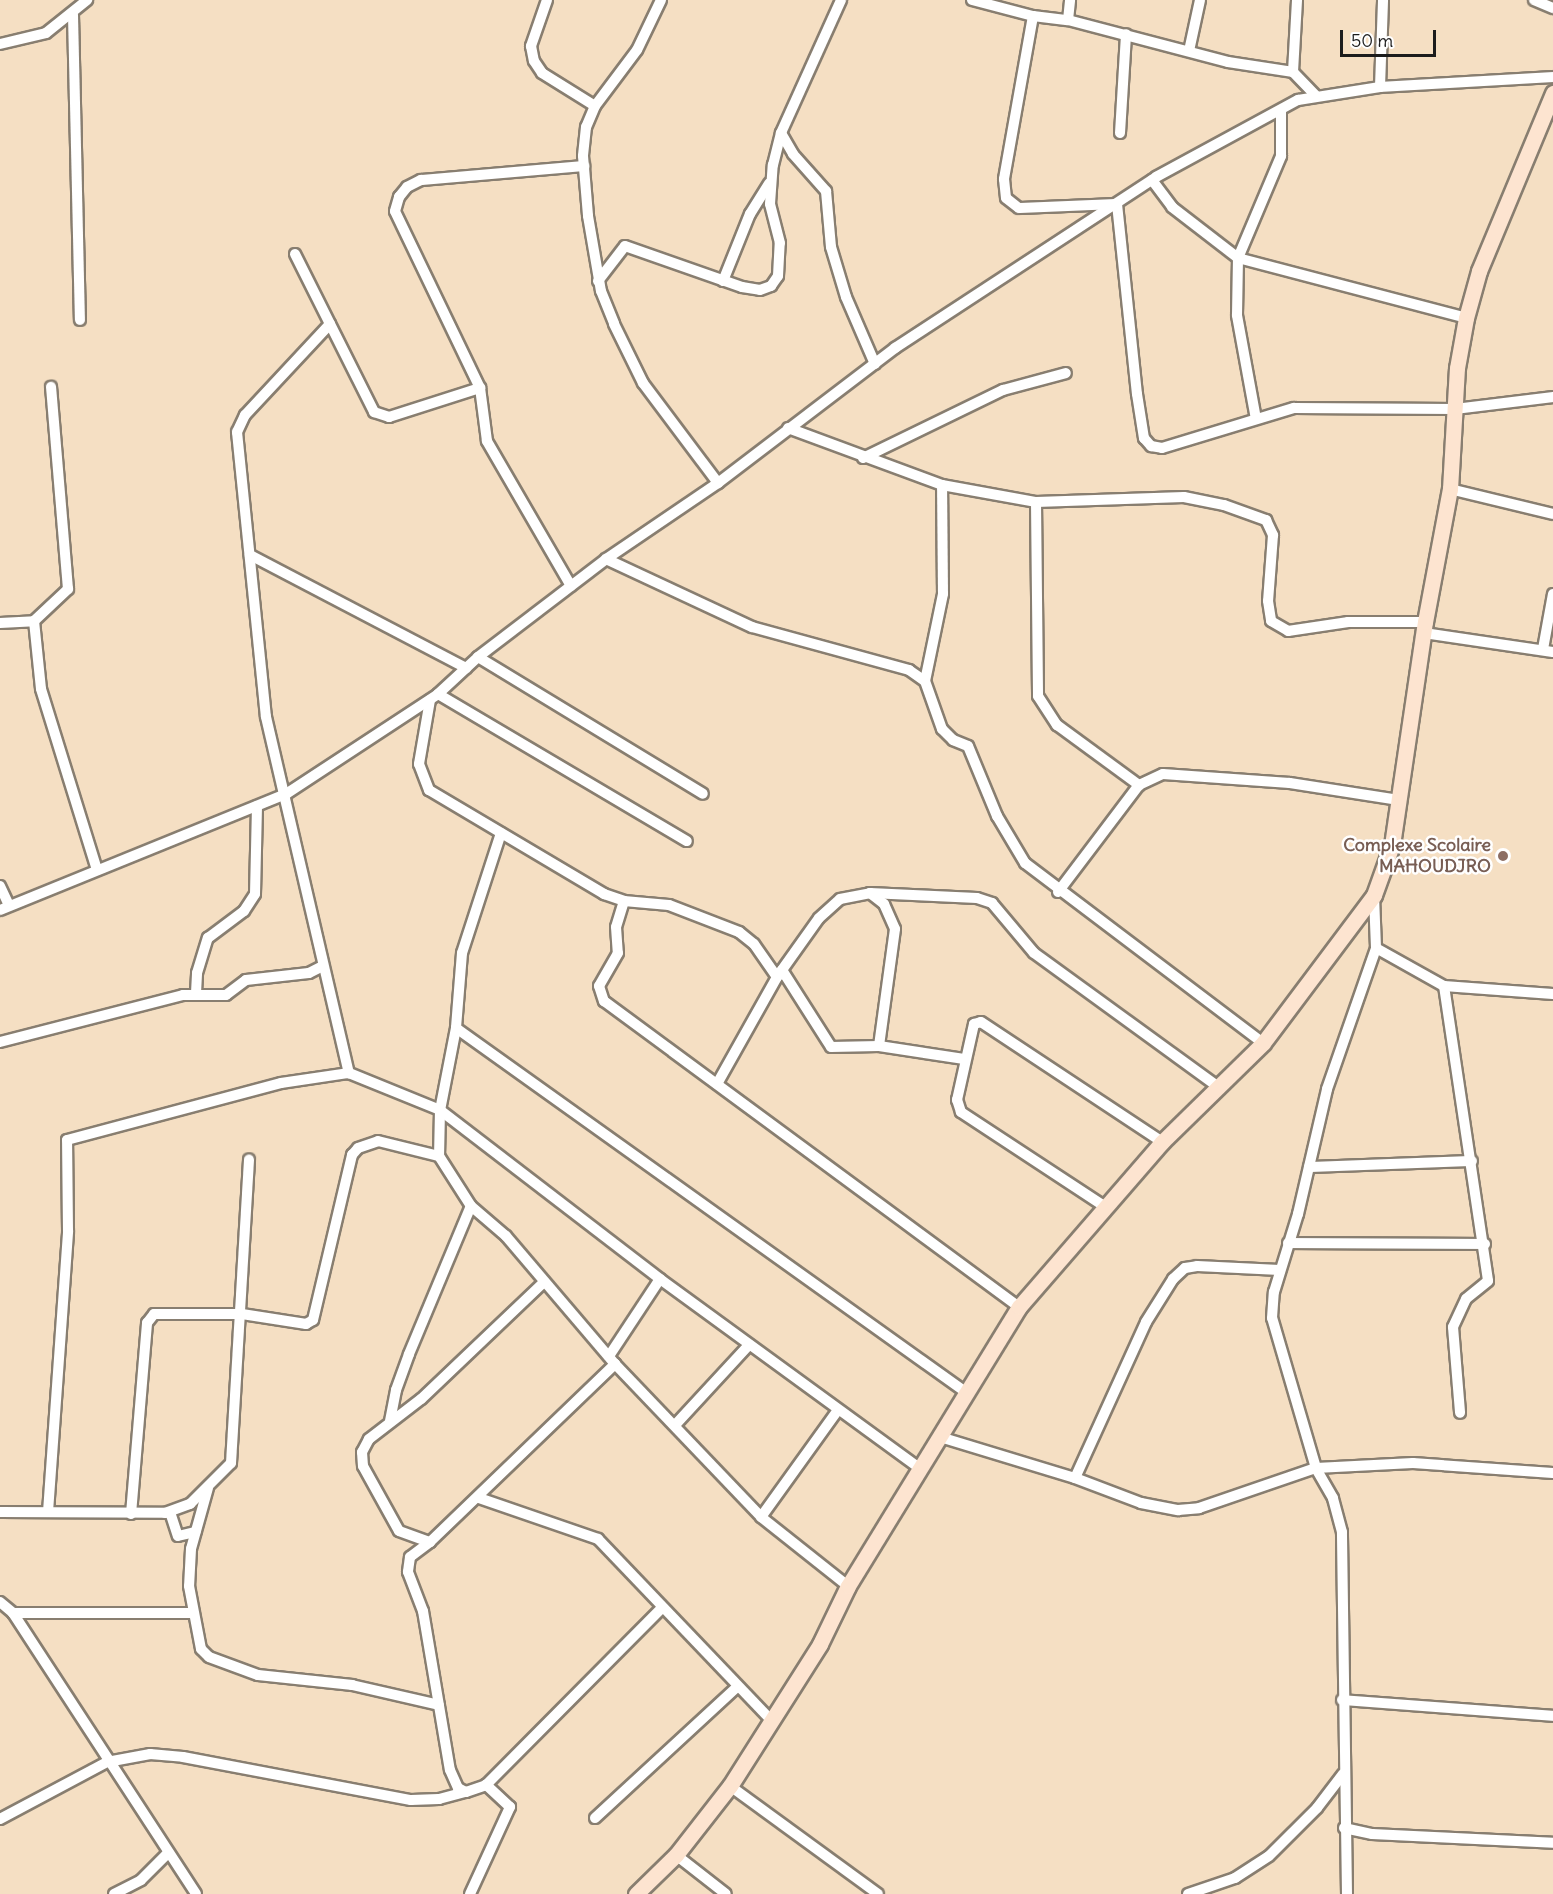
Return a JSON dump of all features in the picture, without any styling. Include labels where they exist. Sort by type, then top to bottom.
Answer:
[{"type":"street","points":[[0,44],[46,33],[73,15],[87,0]]},
{"type":"street","points":[[547,0],[531,46],[534,61],[542,74],[595,106]]},
{"type":"street","points":[[661,0],[628,66],[595,106],[586,127],[584,166],[598,281],[643,383],[718,483]]},
{"type":"street","points":[[723,281],[750,214],[769,184],[782,133],[841,0]]},
{"type":"street","points":[[972,0],[1033,16],[1068,20],[1126,34],[1228,62],[1293,72],[1315,95]]},
{"type":"street","points":[[1068,20],[1070,0]]},
{"type":"street","points":[[1189,51],[1200,0]]},
{"type":"street","points":[[1293,72],[1297,0]]},
{"type":"street","points":[[1380,87],[1383,0]]},
{"type":"street","points":[[1534,0],[1553,8]]},
{"type":"street","points":[[73,15],[80,320]]},
{"type":"street","points":[[1033,16],[1004,179],[1006,198],[1019,208],[1117,204]]},
{"type":"street","points":[[1120,133],[1126,34]]},
{"type":"street","points":[[0,886],[4,908],[286,794],[434,697],[478,657],[606,559],[718,483],[875,363],[1152,180],[1281,112],[1315,95],[1380,87],[1553,77]]},
{"type":"street","points":[[639,1893],[676,1856],[730,1786],[770,1719],[820,1644],[848,1586],[1019,1307],[1162,1142],[1220,1088],[1263,1043],[1374,896],[1392,845],[1424,628],[1450,489],[1456,368],[1466,318],[1479,271],[1553,93]]},
{"type":"street","points":[[1256,419],[1237,315],[1238,258],[1281,156],[1281,112]]},
{"type":"street","points":[[782,133],[793,154],[826,191],[831,247],[846,297],[875,363]]},
{"type":"street","points":[[571,586],[487,441],[480,388],[398,223],[395,211],[399,197],[407,187],[421,180],[584,166]]},
{"type":"street","points":[[1152,180],[1172,207],[1238,258],[1466,318]]},
{"type":"street","points":[[598,281],[625,246],[723,281],[760,290],[771,286],[778,276],[780,243],[769,184]]},
{"type":"street","points":[[1117,204],[1144,438],[1162,448],[1294,408],[1455,409],[1553,397]]},
{"type":"street","points":[[296,254],[374,412],[380,416],[480,388]]},
{"type":"street","points":[[330,324],[245,415],[237,432],[261,690],[286,794],[322,966],[350,1073]]},
{"type":"street","points":[[863,458],[1003,390],[1066,373]]},
{"type":"street","points":[[0,623],[26,625],[34,621],[68,589],[51,387]]},
{"type":"street","points":[[788,428],[863,458],[942,485],[1036,502],[1184,497],[1224,505],[1266,520],[1273,535],[1274,551],[1268,601],[1271,621],[1288,631],[1348,621],[1424,628],[1548,651],[1553,594]]},
{"type":"street","points":[[942,485],[943,594],[926,681],[942,729],[953,740],[968,746],[997,816],[1024,863],[1058,892],[1263,1043]]},
{"type":"street","points":[[1450,489],[1553,514]]},
{"type":"street","points":[[1036,502],[1038,696],[1057,725],[1139,785]]},
{"type":"street","points":[[249,555],[466,668]]},
{"type":"street","points":[[606,559],[752,627],[909,670],[926,681]]},
{"type":"street","points":[[34,621],[41,689],[97,870]]},
{"type":"street","points":[[478,657],[703,794]]},
{"type":"street","points":[[434,697],[421,776],[429,789],[604,894],[624,901],[669,905],[739,932],[780,973],[831,1047],[879,1046],[964,1059]]},
{"type":"street","points":[[434,697],[687,841]]},
{"type":"street","points":[[1058,892],[1139,785],[1163,774],[1290,783],[1399,800]]},
{"type":"street","points":[[196,993],[197,973],[208,938],[244,911],[255,894],[257,806]]},
{"type":"street","points":[[501,832],[462,953],[456,1028],[440,1110],[439,1156],[471,1206],[506,1236],[543,1283],[612,1360],[676,1424],[761,1517],[848,1586]]},
{"type":"street","points":[[717,1084],[780,973],[819,918],[840,899],[870,893],[977,898],[992,903],[1034,953],[1220,1088]]},
{"type":"street","points":[[870,893],[884,904],[895,929],[879,1046]]},
{"type":"street","points":[[1347,1894],[1343,1774],[1342,1532],[1333,1498],[1316,1468],[1272,1318],[1280,1270],[1326,1089],[1376,948],[1374,896]]},
{"type":"street","points":[[624,901],[616,927],[618,953],[601,980],[599,993],[717,1084],[1019,1307]]},
{"type":"street","points":[[1376,948],[1444,986],[1553,994]]},
{"type":"street","points":[[0,1042],[196,993],[226,994],[246,980],[309,973],[322,966]]},
{"type":"street","points":[[1444,986],[1485,1244],[1488,1281],[1467,1299],[1453,1327],[1460,1413]]},
{"type":"street","points":[[1107,1208],[961,1112],[957,1101],[964,1059],[974,1024],[981,1022],[1162,1142]]},
{"type":"street","points":[[456,1028],[967,1393]]},
{"type":"street","points":[[48,1512],[68,1231],[67,1140],[281,1083],[350,1073],[440,1110],[660,1279],[921,1469]]},
{"type":"street","points":[[131,1514],[147,1323],[154,1314],[242,1314],[306,1324],[313,1320],[352,1155],[358,1148],[378,1141],[439,1156]]},
{"type":"street","points":[[0,1512],[131,1514],[170,1512],[190,1504],[231,1463],[242,1314],[249,1160]]},
{"type":"street","points":[[1308,1167],[1472,1161]]},
{"type":"street","points":[[390,1421],[396,1390],[409,1354],[471,1206]]},
{"type":"street","points":[[1288,1243],[1485,1244]]},
{"type":"street","points":[[1075,1478],[1146,1322],[1173,1279],[1185,1268],[1197,1266],[1280,1270]]},
{"type":"street","points":[[466,1792],[458,1788],[450,1770],[423,1611],[408,1565],[410,1557],[479,1498],[612,1360],[660,1279]]},
{"type":"street","points":[[430,1542],[399,1531],[363,1466],[362,1452],[369,1439],[421,1399],[543,1283]]},
{"type":"street","points":[[676,1424],[750,1345]]},
{"type":"street","points":[[761,1517],[838,1410]]},
{"type":"street","points":[[940,1437],[1075,1478],[1141,1503],[1178,1510],[1199,1508],[1316,1468],[1413,1463],[1553,1473]]},
{"type":"street","points":[[208,1488],[196,1532],[189,1586],[191,1613],[201,1648],[220,1664],[258,1675],[352,1685],[439,1705]]},
{"type":"street","points":[[479,1498],[598,1539],[737,1688],[770,1719]]},
{"type":"street","points":[[170,1512],[177,1536],[196,1532]]},
{"type":"street","points":[[0,1602],[13,1613],[107,1762],[196,1894]]},
{"type":"street","points":[[0,1819],[107,1762],[150,1754],[183,1757],[411,1800],[439,1799],[466,1792],[486,1785],[662,1608]]},
{"type":"street","points":[[13,1613],[191,1613]]},
{"type":"street","points":[[595,1818],[737,1688]]},
{"type":"street","points":[[1342,1700],[1553,1716]]},
{"type":"street","points":[[1188,1894],[1235,1878],[1269,1856],[1317,1808],[1343,1774]]},
{"type":"street","points":[[470,1894],[510,1807],[486,1785]]},
{"type":"street","points":[[730,1786],[878,1894]]},
{"type":"street","points":[[1344,1828],[1372,1834],[1553,1842]]},
{"type":"street","points":[[114,1894],[141,1880],[168,1852]]},
{"type":"street","points":[[676,1856],[726,1894]]},
{"type":"place","name":"Complexe Scolaire MAHOUDJRO","points":[[1503,856]]}]
